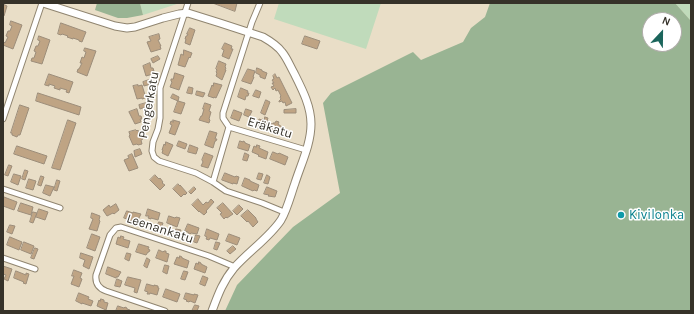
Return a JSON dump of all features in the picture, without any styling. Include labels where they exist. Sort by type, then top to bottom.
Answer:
[{"type":"street","points":[[3,119],[42,3],[114,26],[127,28],[184,14],[197,16],[263,37],[282,52],[302,90],[310,112],[310,134],[306,150],[281,220],[273,230],[235,267],[221,287],[212,311]]},
{"type":"street","name":"Pengerkatu","points":[[188,3],[161,83],[160,118],[158,130],[153,142],[154,157],[159,161],[192,171],[213,182],[226,192],[262,203],[284,212]]},
{"type":"street","points":[[213,182],[229,127],[223,118],[223,113],[248,32],[260,3]]},
{"type":"street","name":"Eräkatu","points":[[229,127],[306,150]]},
{"type":"street","points":[[3,189],[60,208]]},
{"type":"street","name":"Leenankatu","points":[[165,311],[106,291],[96,284],[96,275],[110,235],[116,228],[121,227],[209,256],[235,267]]},
{"type":"street","points":[[3,258],[35,269]]},
{"type":"green space","points":[[97,3],[140,3],[143,15],[118,18],[95,10]]},
{"type":"green space","points":[[140,3],[180,3],[143,15]]},
{"type":"green space","points":[[279,3],[381,3],[366,49],[274,19]]},
{"type":"green space","points":[[490,3],[675,3],[691,21],[691,311],[225,311],[237,285],[293,227],[340,193],[323,103],[331,93],[413,52],[421,60],[463,42],[471,28],[485,17]]},
{"type":"green space","points":[[675,3],[691,3],[691,21]]},
{"type":"building","points":[[213,3],[237,3],[235,11]]},
{"type":"building","points":[[3,4],[7,6],[4,16],[3,16]]},
{"type":"building","points":[[11,21],[22,25],[13,49],[3,45],[8,37],[6,36],[8,31],[10,31],[12,26],[10,25]]},
{"type":"building","points":[[61,23],[86,32],[82,42],[62,34],[58,34]]},
{"type":"building","points":[[190,28],[195,30],[190,45],[185,43],[185,39]]},
{"type":"building","points":[[159,34],[160,39],[158,40],[161,49],[151,52],[147,42],[151,41],[149,37]]},
{"type":"building","points":[[39,36],[50,40],[42,64],[31,61],[36,52],[34,51],[36,46],[38,46],[40,41],[38,40]]},
{"type":"building","points":[[305,36],[320,41],[317,49],[302,44]]},
{"type":"building","points":[[225,43],[232,46],[231,49],[233,49],[229,59],[222,56],[224,50],[222,49]]},
{"type":"building","points":[[85,48],[96,51],[87,76],[77,72],[82,63],[80,63],[82,57],[84,58],[86,52],[84,51]]},
{"type":"building","points":[[184,50],[192,53],[185,67],[178,65],[181,54],[183,55]]},
{"type":"building","points":[[158,56],[160,59],[153,63],[151,59]]},
{"type":"building","points":[[219,61],[226,64],[226,70],[222,80],[216,76],[216,69]]},
{"type":"building","points":[[150,63],[151,68],[153,68],[154,71],[152,71],[153,74],[146,76],[143,66]]},
{"type":"building","points":[[257,68],[267,73],[265,79],[256,73]]},
{"type":"building","points":[[248,69],[255,71],[251,84],[242,81]]},
{"type":"building","points":[[175,73],[184,76],[179,90],[170,87],[172,82],[171,79],[173,79]]},
{"type":"building","points":[[49,74],[73,82],[69,93],[66,92],[67,90],[54,88],[55,86],[49,84],[49,86],[45,85]]},
{"type":"building","points":[[275,74],[277,78],[279,77],[292,103],[286,106],[285,102],[279,102],[281,96],[278,90],[276,91],[275,88],[273,90],[271,87],[274,86],[272,80],[274,79],[273,76]]},
{"type":"building","points":[[149,80],[151,84],[144,86],[143,82]]},
{"type":"building","points":[[214,83],[222,85],[216,98],[208,96]]},
{"type":"building","points":[[142,85],[145,98],[137,99],[133,86]]},
{"type":"building","points":[[189,87],[193,88],[192,94],[187,93]]},
{"type":"building","points":[[241,88],[249,93],[245,100],[238,97]]},
{"type":"building","points":[[256,90],[261,92],[259,98],[253,96]]},
{"type":"building","points":[[197,91],[205,93],[203,97],[196,95]]},
{"type":"building","points":[[38,93],[81,107],[79,115],[36,101]]},
{"type":"building","points":[[173,94],[179,97],[178,101],[171,98]]},
{"type":"building","points":[[266,100],[270,102],[265,115],[261,113]]},
{"type":"building","points":[[178,101],[185,103],[181,114],[174,112]]},
{"type":"building","points":[[146,103],[148,106],[140,109],[139,105]]},
{"type":"building","points":[[205,103],[211,105],[209,111],[211,112],[209,123],[199,120],[202,116]]},
{"type":"building","points":[[20,105],[29,108],[20,135],[17,137],[11,133]]},
{"type":"building","points":[[137,109],[139,116],[141,116],[142,119],[140,119],[141,122],[135,124],[129,112]]},
{"type":"building","points":[[246,109],[252,111],[249,117],[244,115]]},
{"type":"building","points":[[296,109],[296,113],[284,113],[284,110]]},
{"type":"building","points":[[234,110],[242,113],[239,121],[231,118]]},
{"type":"building","points":[[265,117],[268,118],[268,123],[273,124],[276,121],[279,122],[278,124],[282,127],[280,133],[277,134],[275,133],[276,132],[271,132],[267,129],[267,131],[264,130],[265,128],[261,127],[261,129],[258,128],[259,126],[257,126],[259,119],[264,120]]},
{"type":"building","points":[[68,120],[76,123],[60,170],[52,168]]},
{"type":"building","points":[[173,120],[180,122],[175,135],[169,133],[172,125],[170,124]]},
{"type":"building","points":[[138,130],[140,136],[142,135],[142,144],[133,145],[129,132]]},
{"type":"building","points":[[210,131],[217,133],[215,139],[217,139],[213,148],[205,145]]},
{"type":"building","points":[[179,141],[187,144],[185,149],[177,146]]},
{"type":"building","points":[[240,141],[250,145],[248,151],[238,148]]},
{"type":"building","points":[[166,142],[173,145],[168,156],[162,153]]},
{"type":"building","points":[[190,145],[198,148],[196,154],[188,152]]},
{"type":"building","points":[[257,145],[260,146],[259,148],[268,152],[266,159],[252,152],[254,146],[256,147]]},
{"type":"building","points":[[17,146],[47,156],[44,164],[14,154]]},
{"type":"building","points":[[140,149],[142,154],[135,157],[134,151]]},
{"type":"building","points":[[273,152],[288,157],[285,165],[270,159]]},
{"type":"building","points":[[205,153],[213,156],[208,168],[201,166]]},
{"type":"building","points":[[245,153],[249,155],[247,161],[243,160]]},
{"type":"building","points":[[132,154],[138,168],[129,171],[124,160],[129,158],[128,156]]},
{"type":"building","points":[[9,165],[12,166],[8,176],[5,175]]},
{"type":"building","points":[[25,170],[28,171],[25,180],[22,179]]},
{"type":"building","points":[[225,173],[239,177],[237,184],[222,180]]},
{"type":"building","points":[[259,173],[263,174],[261,180],[257,179]]},
{"type":"building","points":[[14,174],[21,176],[18,185],[11,182]]},
{"type":"building","points":[[155,175],[159,179],[160,178],[163,182],[162,183],[165,185],[160,190],[150,180]]},
{"type":"building","points":[[267,175],[270,177],[268,184],[264,183]]},
{"type":"building","points":[[41,176],[44,177],[41,186],[38,185]]},
{"type":"building","points":[[245,178],[259,185],[257,191],[253,191],[242,186]]},
{"type":"building","points":[[29,179],[36,181],[33,190],[26,188]]},
{"type":"building","points":[[57,180],[60,181],[57,191],[54,190]]},
{"type":"building","points":[[178,184],[187,193],[181,197],[173,189]]},
{"type":"building","points":[[46,185],[54,187],[50,196],[43,193]]},
{"type":"building","points":[[194,187],[196,189],[191,194],[189,192]]},
{"type":"building","points":[[267,187],[277,191],[275,197],[264,194]]},
{"type":"building","points":[[4,197],[17,202],[14,210],[3,206]]},
{"type":"building","points":[[198,199],[203,205],[206,202],[208,203],[211,199],[214,202],[204,215],[192,205]]},
{"type":"building","points":[[21,203],[33,207],[31,215],[18,211]]},
{"type":"building","points":[[223,203],[233,214],[224,219],[220,214],[222,213],[217,208]]},
{"type":"building","points":[[116,204],[119,210],[114,214],[113,213],[107,216],[103,210],[109,205],[110,207]]},
{"type":"building","points":[[239,205],[243,209],[237,215],[233,211]]},
{"type":"building","points":[[39,209],[48,212],[45,220],[36,217]]},
{"type":"building","points":[[148,209],[160,213],[158,220],[148,218],[149,216],[146,216]]},
{"type":"building","points":[[248,210],[258,222],[253,227],[241,216]]},
{"type":"building","points":[[127,211],[141,214],[135,222],[129,221],[124,218]]},
{"type":"building","points":[[33,212],[37,213],[33,223],[30,222]]},
{"type":"building","points":[[92,213],[100,216],[97,231],[89,229],[93,219],[91,218]]},
{"type":"building","points":[[169,216],[180,218],[177,227],[167,223]]},
{"type":"building","points":[[159,222],[163,223],[160,231],[156,230]]},
{"type":"building","points":[[188,224],[199,228],[197,234],[190,234],[185,231]]},
{"type":"building","points":[[10,225],[15,226],[12,234],[7,232]]},
{"type":"building","points":[[176,229],[181,230],[178,237],[174,236]]},
{"type":"building","points":[[207,229],[219,234],[217,240],[210,238],[209,240],[206,239],[207,237],[205,236]]},
{"type":"building","points":[[92,234],[100,237],[95,251],[87,248]]},
{"type":"building","points":[[229,234],[240,238],[237,245],[226,241]]},
{"type":"building","points":[[196,235],[200,236],[197,243],[194,242]]},
{"type":"building","points":[[121,236],[124,237],[123,239],[130,241],[128,248],[116,244],[118,237],[120,238]]},
{"type":"building","points":[[10,237],[22,242],[19,250],[7,245]]},
{"type":"building","points":[[24,242],[34,246],[31,254],[21,250]]},
{"type":"building","points":[[216,242],[220,243],[217,250],[214,249]]},
{"type":"building","points":[[139,244],[149,247],[148,249],[150,250],[146,255],[136,252]]},
{"type":"building","points":[[233,246],[236,249],[230,254],[227,251]]},
{"type":"building","points":[[35,248],[38,249],[34,259],[31,258]]},
{"type":"building","points":[[159,250],[163,252],[166,251],[166,253],[169,254],[167,262],[156,258]]},
{"type":"building","points":[[81,253],[93,257],[89,269],[83,266],[85,260],[80,258]]},
{"type":"building","points":[[127,253],[131,254],[129,261],[125,259]]},
{"type":"building","points":[[180,256],[189,261],[187,268],[174,264],[177,257],[179,258]]},
{"type":"building","points":[[147,258],[150,260],[147,268],[144,266]]},
{"type":"building","points":[[199,262],[207,267],[205,273],[194,269],[196,263],[198,264]]},
{"type":"building","points":[[165,265],[169,266],[167,274],[163,272]]},
{"type":"building","points":[[3,266],[12,269],[8,281],[4,279],[6,275],[3,274]]},
{"type":"building","points":[[108,267],[121,272],[118,277],[116,278],[106,274]]},
{"type":"building","points":[[74,270],[82,273],[80,278],[82,279],[79,287],[71,284],[74,276],[72,276]]},
{"type":"building","points":[[16,271],[26,275],[26,273],[29,274],[26,284],[14,278]]},
{"type":"building","points":[[184,271],[188,272],[185,280],[181,279]]},
{"type":"building","points":[[203,276],[208,278],[205,286],[200,284]]},
{"type":"building","points":[[128,277],[141,280],[137,293],[134,292],[135,288],[125,285]]},
{"type":"building","points":[[117,279],[122,281],[120,287],[115,286]]},
{"type":"building","points":[[147,284],[158,286],[159,288],[157,295],[150,293],[147,294],[148,292],[145,291]]},
{"type":"building","points":[[166,289],[180,294],[177,302],[163,297]]},
{"type":"building","points":[[79,293],[89,297],[88,299],[93,301],[91,306],[76,301]]},
{"type":"building","points":[[186,293],[198,295],[195,303],[184,299]]},
{"type":"building","points":[[101,299],[108,303],[106,310],[97,306],[99,300],[100,301]]},
{"type":"building","points":[[195,305],[199,306],[197,311],[192,311]]},
{"type":"building","points":[[118,306],[125,307],[130,311],[116,311]]},
{"type":"place","name":"Kivilonka","points":[[621,215]]}]
